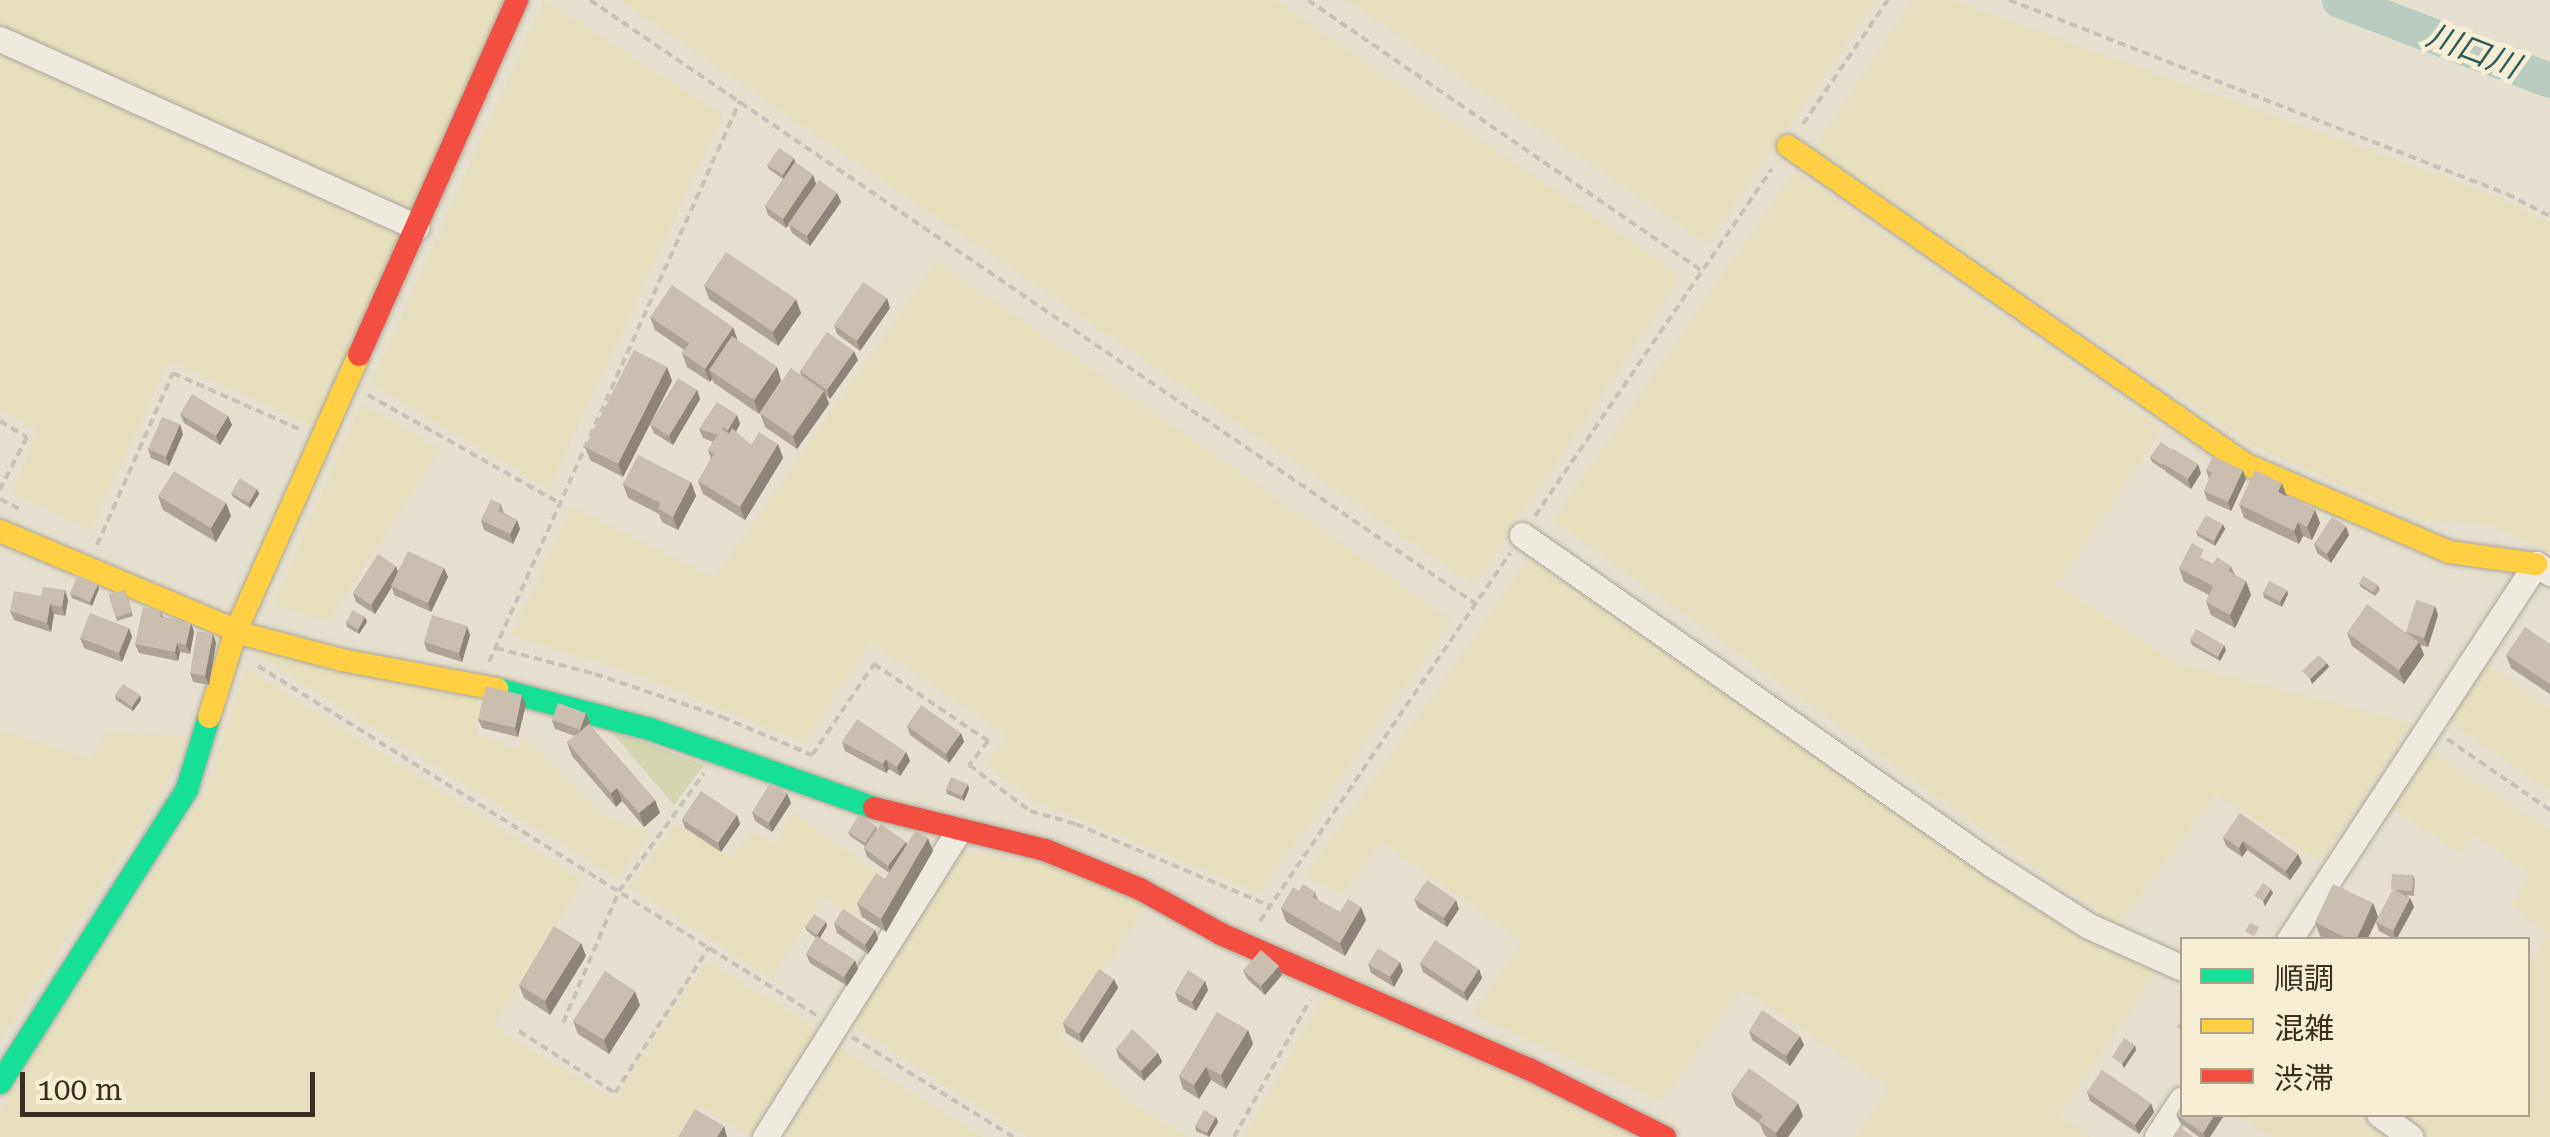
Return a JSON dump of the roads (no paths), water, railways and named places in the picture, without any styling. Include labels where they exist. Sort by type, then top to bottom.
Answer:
[{"type":"street","points":[[0,1083],[188,790],[236,631],[517,0]]},
{"type":"street","points":[[0,39],[416,227]]},
{"type":"street","points":[[1788,146],[2245,464],[2449,552],[2543,569],[2428,727],[2291,937]]},
{"type":"street","points":[[0,531],[236,631],[342,660],[480,684],[650,729],[869,807],[1045,850],[1140,888],[1244,944],[1529,1069],[1666,1137]]},
{"type":"street","points":[[1522,535],[1990,862],[2088,926],[2180,967]]},
{"type":"street","points":[[765,1137],[959,830]]},
{"type":"street","points":[[2157,1137],[2180,1102]]},
{"type":"street","points":[[2382,1117],[2411,1137]]},
{"type":"waterway","name":"川口川","points":[[2339,0],[2550,80]]}]
